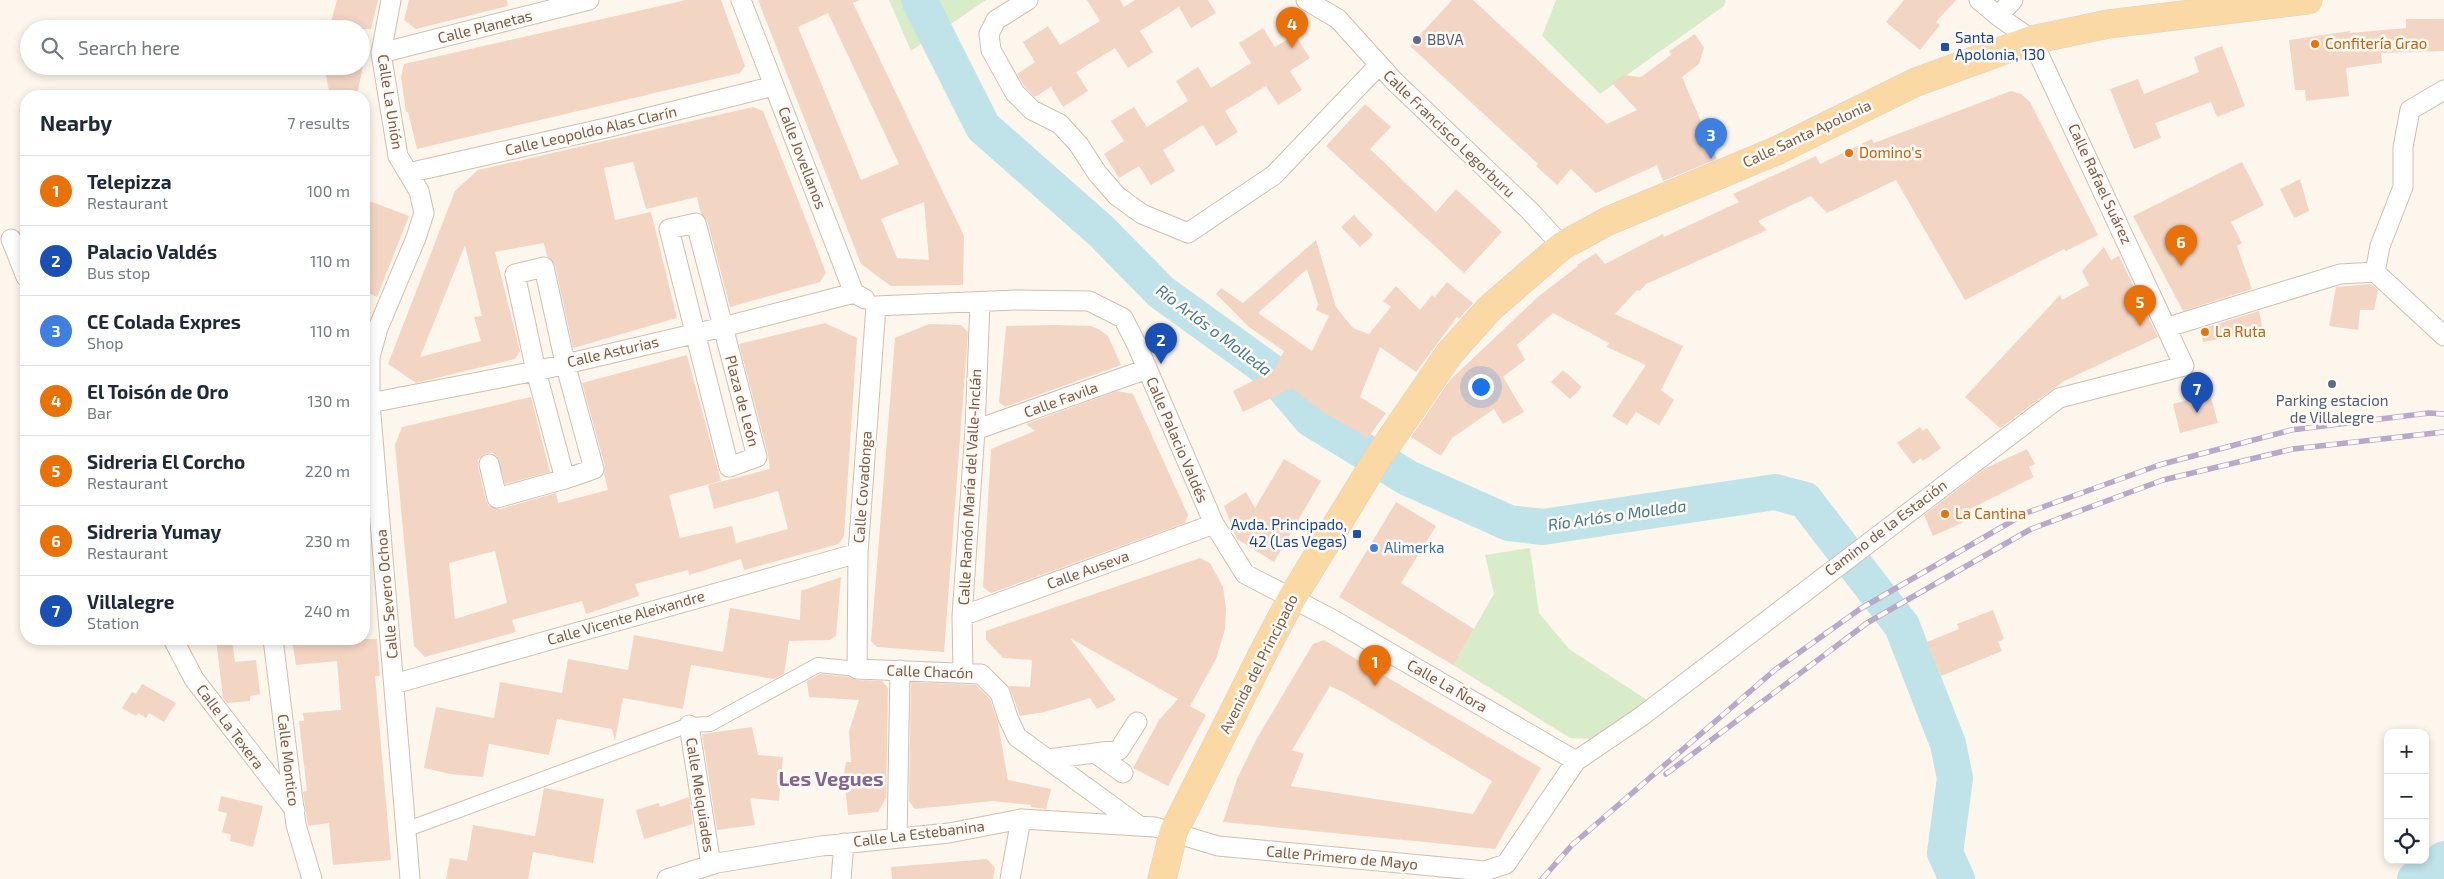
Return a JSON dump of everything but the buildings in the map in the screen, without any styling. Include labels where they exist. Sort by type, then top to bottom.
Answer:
[{"type":"main road","name":"Calle Santa Apolonia","points":[[1373,466],[1397,427],[1449,354],[1490,308],[1562,246],[1608,221],[1776,150],[1916,82],[2032,40],[2108,24],[2308,0]]},
{"type":"main road","name":"Avenida del Principado","points":[[1162,879],[1174,831],[1292,598],[1373,466]]},
{"type":"street","name":"Calle La Unión","points":[[391,0],[381,53],[398,156],[408,173]]},
{"type":"street","name":"Calle Planetas","points":[[381,53],[589,0]]},
{"type":"street","name":"Calle Jovellanos","points":[[741,0],[854,292]]},
{"type":"street","points":[[1028,0],[996,20],[989,34],[991,50],[1015,92],[1032,110],[1060,124],[1117,196],[1142,214],[1188,233],[1274,175],[1379,65]]},
{"type":"street","points":[[1306,0],[1338,19]]},
{"type":"street","points":[[1333,0],[1338,19]]},
{"type":"street","points":[[1979,0],[2032,40]]},
{"type":"street","points":[[1998,16],[2013,0]]},
{"type":"street","name":"Calle Francisco Legorburu","points":[[1338,19],[1379,65],[1530,211],[1562,246]]},
{"type":"street","name":"Calle Rafael Suárez","points":[[2032,40],[2168,327]]},
{"type":"street","name":"Calle Leopoldo Alas Clarín","points":[[408,173],[610,128],[774,86]]},
{"type":"street","points":[[2375,272],[2380,246],[2403,188],[2403,147],[2410,110],[2444,90]]},
{"type":"street","name":"Calle Severo Ochoa","points":[[408,173],[419,191],[424,213],[416,238],[371,331],[370,403],[410,879]]},
{"type":"street","points":[[694,332],[669,229],[696,223],[723,327]]},
{"type":"street","points":[[11,239],[20,262]]},
{"type":"street","points":[[489,464],[497,498],[565,479],[594,469],[565,363],[544,267],[515,274],[536,371],[565,479]]},
{"type":"street","points":[[2168,327],[2340,274],[2375,272],[2444,336]]},
{"type":"street","points":[[854,292],[876,306]]},
{"type":"street","name":"Calle Asturias","points":[[370,403],[536,371],[694,332],[723,327],[854,292]]},
{"type":"street","name":"Calle Palacio Valdés","points":[[876,306],[980,302],[1089,301],[1122,318],[1147,369],[1214,524],[1245,574],[1292,598]]},
{"type":"street","name":"Calle Ramón María del Valle-Inclán","points":[[963,672],[962,616],[975,430],[980,302]]},
{"type":"street","name":"Calle Covadonga","points":[[857,668],[858,553],[876,306]]},
{"type":"street","name":"Plaza de León","points":[[694,332],[729,467],[757,457],[723,327]]},
{"type":"street","name":"Camino de la Estación","points":[[1576,761],[1642,716],[1841,562],[2059,398],[2184,366],[2168,327]]},
{"type":"street","name":"Calle Favila","points":[[975,430],[1147,369]]},
{"type":"street","name":"Calle Auseva","points":[[962,616],[1214,524]]},
{"type":"street","name":"Calle Vicente Aleixandre","points":[[394,684],[858,553]]},
{"type":"street","name":"Calle La Ñora","points":[[1292,598],[1576,761]]},
{"type":"street","name":"Calle La Texera","points":[[176,645],[194,679],[294,810]]},
{"type":"street","name":"Calle Montico","points":[[274,645],[296,825],[312,879]]},
{"type":"street","points":[[405,830],[688,725],[710,724],[818,665],[857,668]]},
{"type":"street","name":"Calle Chacón","points":[[857,668],[981,674],[1000,693],[1008,718],[1017,737],[1138,825]]},
{"type":"street","points":[[897,838],[900,670]]},
{"type":"street","points":[[1048,759],[1119,750],[1137,722]]},
{"type":"street","name":"Calle Melquiades","points":[[688,725],[711,865]]},
{"type":"street","points":[[1095,753],[1123,774]]},
{"type":"street","name":"Calle Primero de Mayo","points":[[1174,831],[1218,846],[1485,871],[1506,864],[1576,761]]},
{"type":"street","points":[[1010,879],[1021,819]]},
{"type":"street","name":"Calle La Estebanina","points":[[667,879],[711,865],[844,843],[949,833],[1021,819],[1138,825],[1174,831]]},
{"type":"street","points":[[840,879],[844,843]]},
{"type":"green space","points":[[889,0],[986,0],[911,51]]},
{"type":"green space","points":[[1556,0],[1726,0],[1724,6],[1600,94],[1542,36]]},
{"type":"green space","points":[[1530,548],[1539,613],[1569,649],[1650,702],[1593,739],[1570,738],[1453,665],[1494,594],[1485,555]]},
{"type":"waterway","name":"Río Arlós o Molleda","points":[[919,0],[983,127],[1101,231],[1161,292],[1269,370],[1311,419],[1408,478],[1509,523],[1543,527],[1775,492],[1805,500],[1902,626],[1948,744],[1955,778],[1945,853],[1957,879]]},
{"type":"waterway","name":"Río Arlós o Molleda","points":[[2415,879],[2444,859]]},
{"type":"railway","points":[[1542,879],[1572,845],[1776,669],[1860,609],[2026,513],[2159,465],[2291,430],[2429,413],[2444,414]]},
{"type":"railway","points":[[1666,774],[1867,623],[2031,529],[2163,480],[2293,449],[2444,432]]},
{"type":"place","name":"BBVA","points":[[1417,40]]},
{"type":"place","name":"Confitería Grao","points":[[2315,44]]},
{"type":"place","name":"Santa Apolonia, 130","points":[[1945,47]]},
{"type":"place","name":"El Toisón de Oro","points":[[1292,48]]},
{"type":"place","name":"Domino's","points":[[1849,153]]},
{"type":"place","name":"CE Colada Expres","points":[[1711,159]]},
{"type":"place","name":"Sidreria Yumay","points":[[2181,266]]},
{"type":"place","name":"Sidreria El Corcho","points":[[2140,326]]},
{"type":"place","name":"La Ruta","points":[[2205,332]]},
{"type":"place","name":"Palacio Valdés","points":[[1161,364]]},
{"type":"place","name":"Parking estacion de Villalegre","points":[[2332,384]]},
{"type":"place","name":"Villalegre","points":[[2197,413]]},
{"type":"place","name":"La Cantina","points":[[1945,514]]},
{"type":"place","name":"Avda. Principado, 42 (Las Vegas)","points":[[1357,534]]},
{"type":"place","name":"Alimerka","points":[[1374,548]]},
{"type":"place","name":"Telepizza","points":[[1375,686]]},
{"type":"district","name":"Les Vegues","points":[[831,779]]}]
